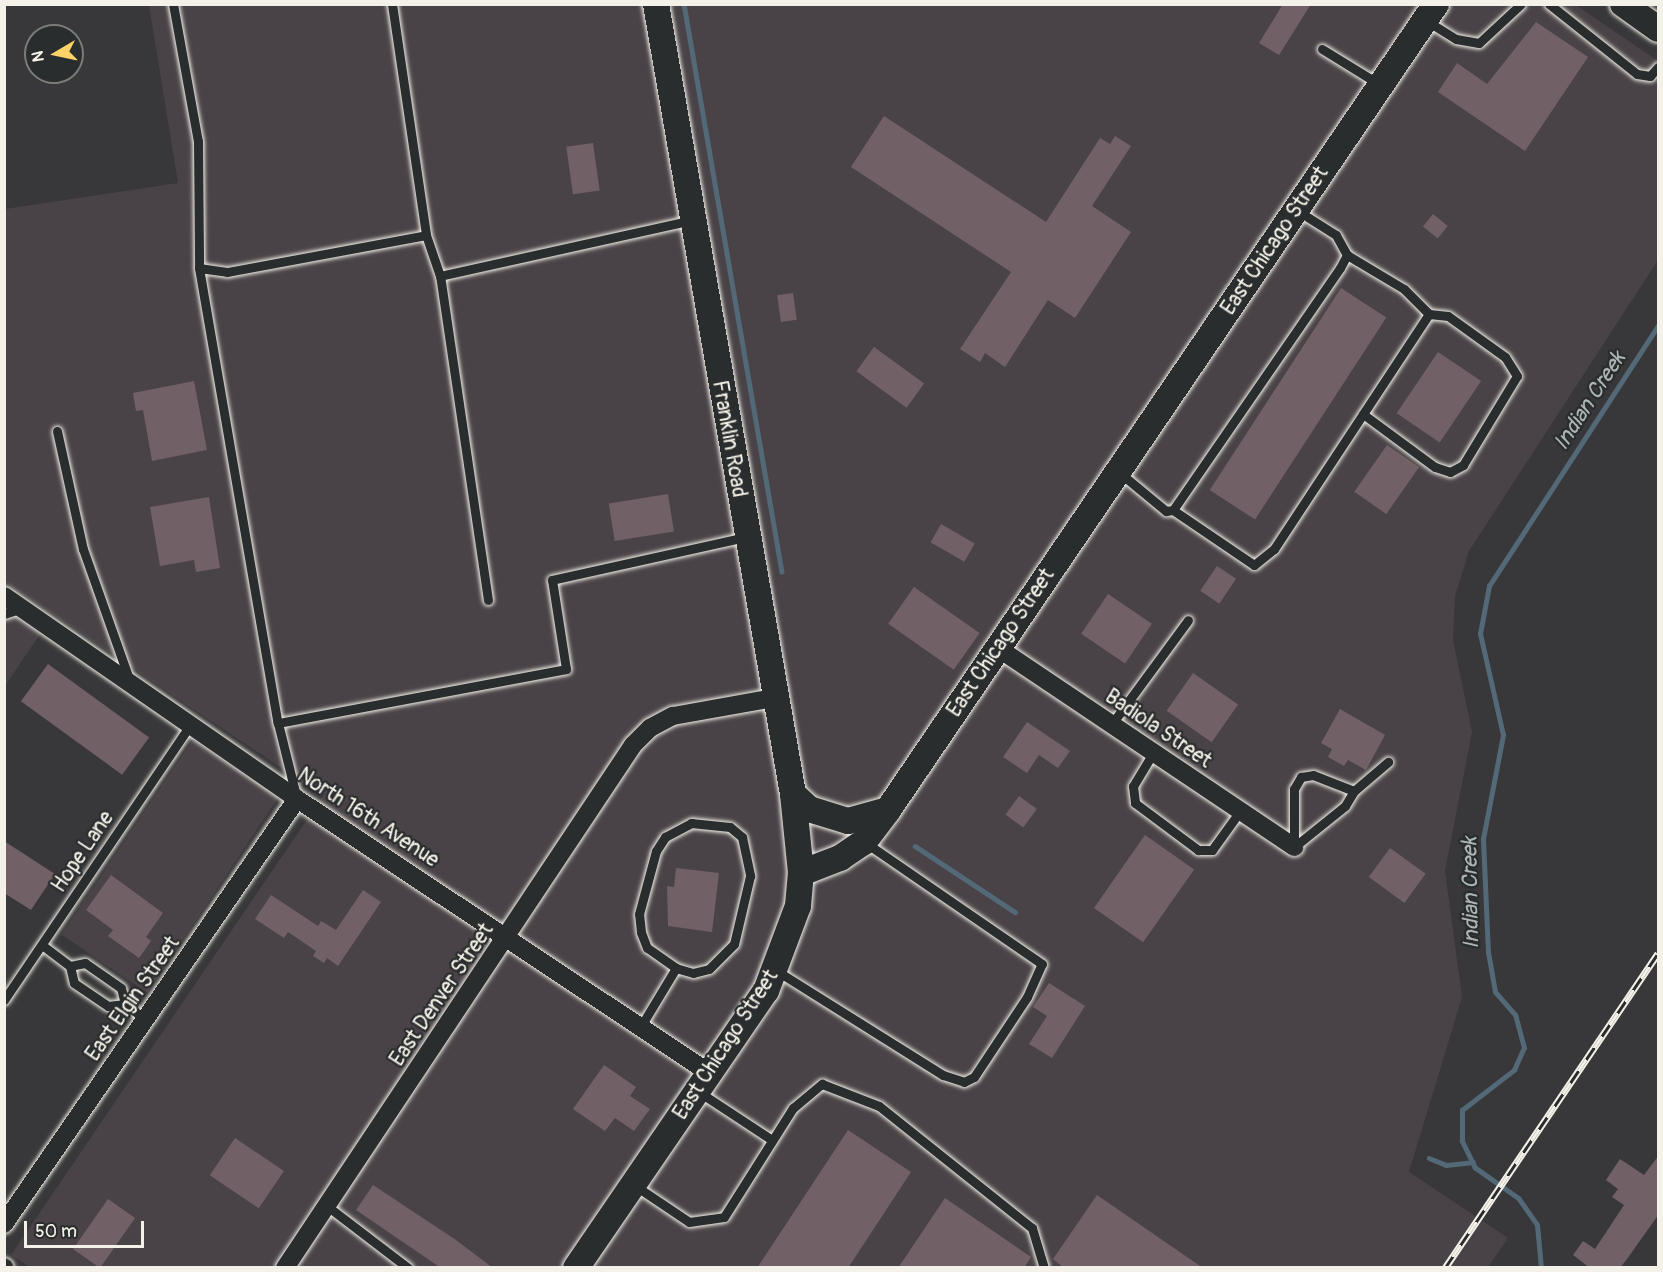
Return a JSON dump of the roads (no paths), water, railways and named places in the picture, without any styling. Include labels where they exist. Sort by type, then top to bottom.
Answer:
[{"type":"street","name":"Franklin Road","points":[[656,4],[746,537],[793,794],[801,873]]},
{"type":"street","points":[[1623,4],[1659,29]]},
{"type":"street","name":"East Chicago Street","points":[[576,1268],[777,971],[798,906],[801,873],[840,858],[864,842],[888,810],[1431,12]]},
{"type":"street","name":"North 16th Avenue","points":[[4,596],[13,611],[130,684],[297,799],[509,936],[641,1026],[703,1082]]},
{"type":"street","name":"Badiola Street","points":[[998,648],[1294,847]]},
{"type":"street","name":"East Denver Street","points":[[285,1268],[509,936],[633,745],[650,728],[673,716],[774,698]]},
{"type":"street","points":[[793,794],[809,809],[848,820],[888,810]]},
{"type":"street","name":"East Elgin Street","points":[[4,1224],[297,799]]},
{"type":"lane","points":[[173,4],[198,141],[199,268],[278,723],[297,799]]},
{"type":"lane","points":[[392,4],[426,235],[440,276],[488,600]]},
{"type":"lane","points":[[1431,12],[1456,39],[1479,43],[1521,4]]},
{"type":"lane","points":[[1549,4],[1637,74],[1650,76],[1659,67]]},
{"type":"lane","points":[[1322,49],[1381,85]]},
{"type":"lane","points":[[1296,210],[1336,235],[1347,255],[1404,289],[1429,314],[1448,316],[1505,357],[1517,376],[1463,465],[1450,472],[1435,467],[1363,414]]},
{"type":"lane","points":[[440,276],[693,220]]},
{"type":"lane","points":[[199,268],[226,272],[426,235]]},
{"type":"lane","points":[[1173,510],[1347,255]]},
{"type":"lane","points":[[1118,471],[1166,511],[1173,510],[1254,565],[1274,549],[1429,314]]},
{"type":"lane","points":[[57,431],[83,549],[130,684]]},
{"type":"lane","points":[[278,723],[566,669],[552,580],[746,537]]},
{"type":"lane","points":[[1111,724],[1188,620]]},
{"type":"lane","name":"Hope Lane","points":[[4,1000],[190,725]]},
{"type":"lane","points":[[1153,753],[1133,786],[1135,803],[1198,850],[1212,850],[1240,811]]},
{"type":"lane","points":[[1294,847],[1345,806],[1354,791],[1388,762]]},
{"type":"lane","points":[[1294,847],[1294,789],[1301,777],[1313,775],[1354,791]]},
{"type":"lane","points":[[691,823],[730,827],[742,837],[750,876],[734,944],[709,969],[693,973],[676,968],[647,948],[641,932],[639,914],[656,851],[665,837],[691,823]]},
{"type":"lane","points":[[777,971],[943,1075],[964,1082],[974,1077],[1027,998],[1042,964],[864,842]]},
{"type":"lane","points":[[42,945],[70,966],[74,983],[108,1006],[125,1004]]},
{"type":"lane","points":[[70,966],[85,963],[121,988],[125,1004],[146,1020]]},
{"type":"lane","points":[[641,1026],[676,968]]},
{"type":"lane","points":[[703,1082],[772,1140]]},
{"type":"lane","points":[[633,1185],[689,1222],[724,1216],[793,1108],[822,1084],[879,1106],[1032,1228],[1044,1268]]},
{"type":"lane","points":[[327,1206],[408,1268]]},
{"type":"waterway","points":[[684,4],[782,572]]},
{"type":"waterway","name":"Indian Creek","points":[[1541,1268],[1537,1225],[1519,1199],[1475,1168],[1462,1141],[1462,1110],[1514,1070],[1524,1048],[1515,1015],[1495,992],[1488,953],[1483,839],[1503,735],[1480,634],[1489,586],[1658,326]]},
{"type":"waterway","points":[[915,846],[1015,912]]},
{"type":"waterway","points":[[1429,1158],[1446,1165],[1473,1162]]},
{"type":"railway","points":[[1445,1268],[1658,953]]}]
